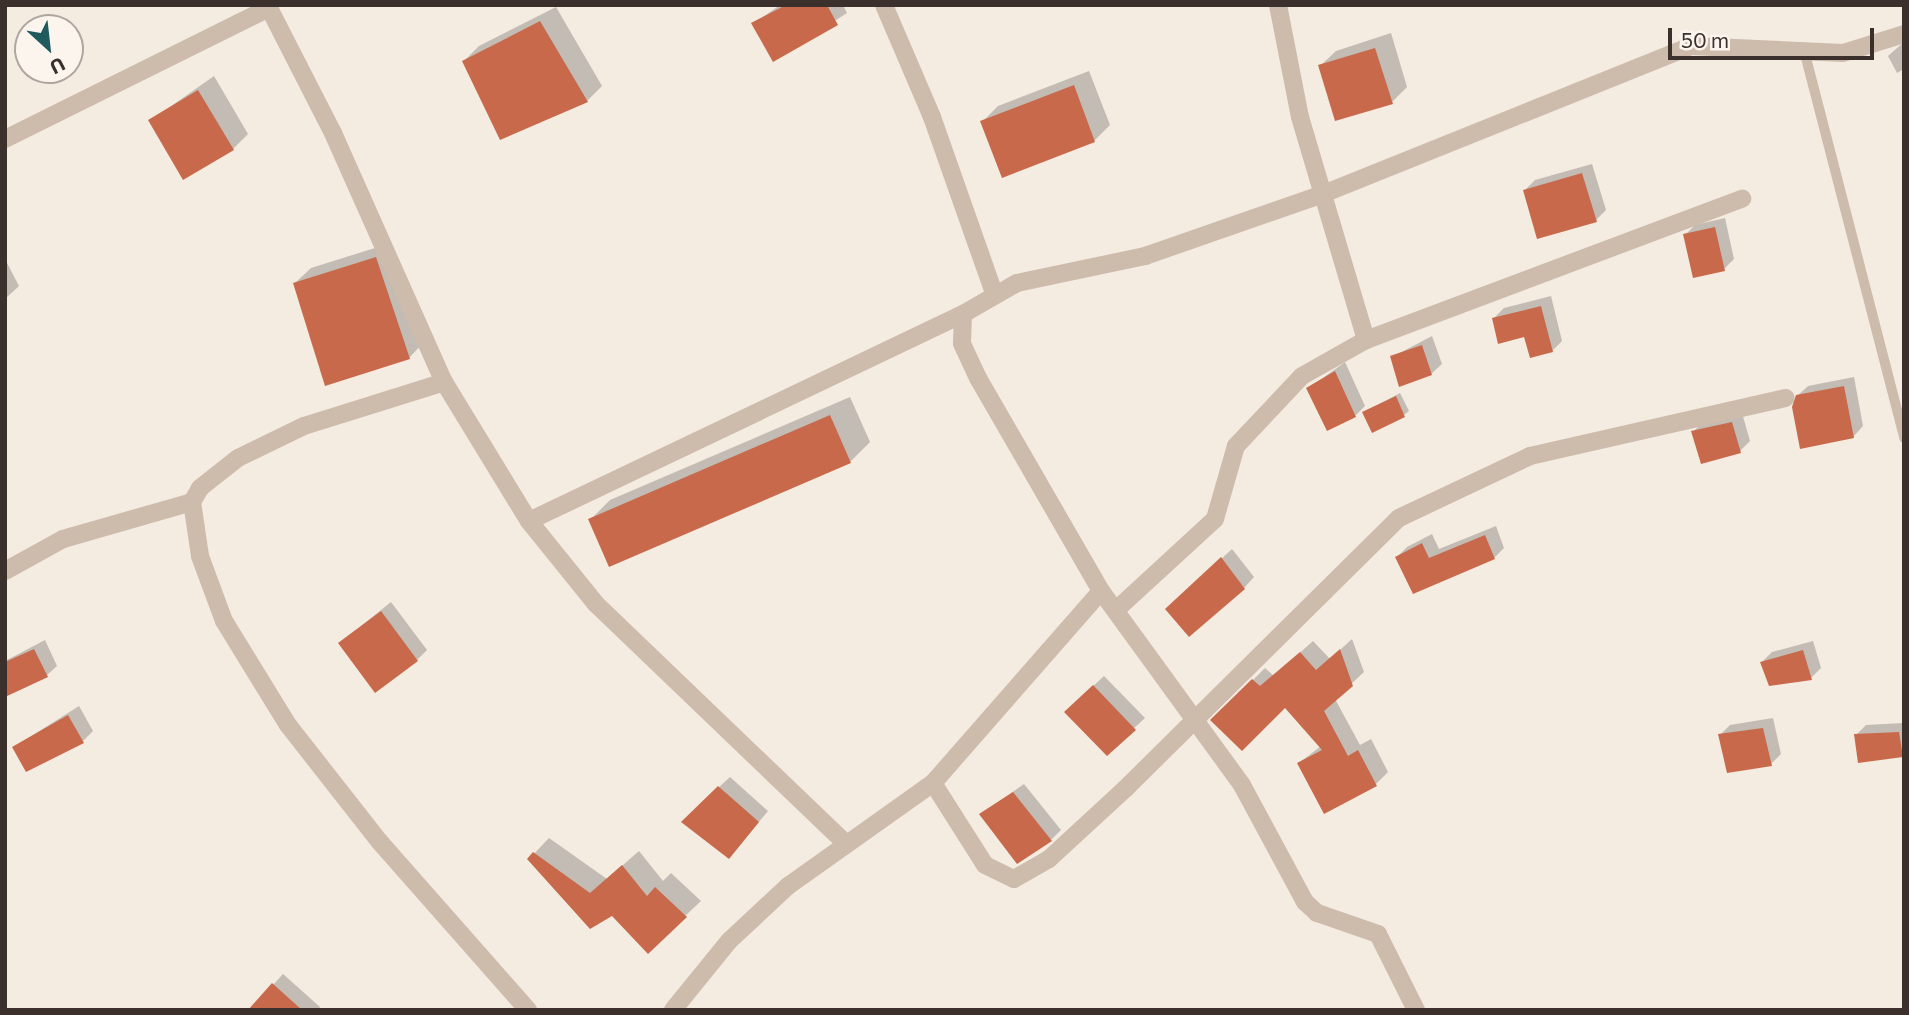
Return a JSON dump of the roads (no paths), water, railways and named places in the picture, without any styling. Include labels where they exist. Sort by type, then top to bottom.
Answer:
[{"type":"street","points":[[884,5],[932,117],[994,293]]},
{"type":"street","points":[[1278,5],[1323,194],[1366,340]]},
{"type":"street","points":[[5,139],[269,7],[333,133],[444,382],[529,521],[613,621],[844,842]]},
{"type":"street","points":[[529,521],[963,314],[994,293],[1145,256],[1323,194],[1691,46],[1805,54],[1843,53],[1904,34]]},
{"type":"street","points":[[1116,610],[1215,519],[1236,446],[1270,405],[1302,376],[1366,340],[1742,199]]},
{"type":"street","points":[[963,314],[962,343],[978,378],[1101,591],[1196,718],[1242,785],[1305,902],[1317,913],[1378,934],[1416,1010]]},
{"type":"street","points":[[444,382],[304,426],[238,458],[200,488],[192,502],[201,556],[224,621],[288,725],[379,841],[527,1010]]},
{"type":"street","points":[[933,783],[985,865],[1014,879],[1049,859],[1399,518],[1530,456],[1785,398]]},
{"type":"street","points":[[5,571],[63,539],[192,502]]},
{"type":"street","points":[[673,1010],[729,942],[844,842],[933,783],[1101,591]]},
{"type":"lane","points":[[1805,54],[1904,438]]}]
